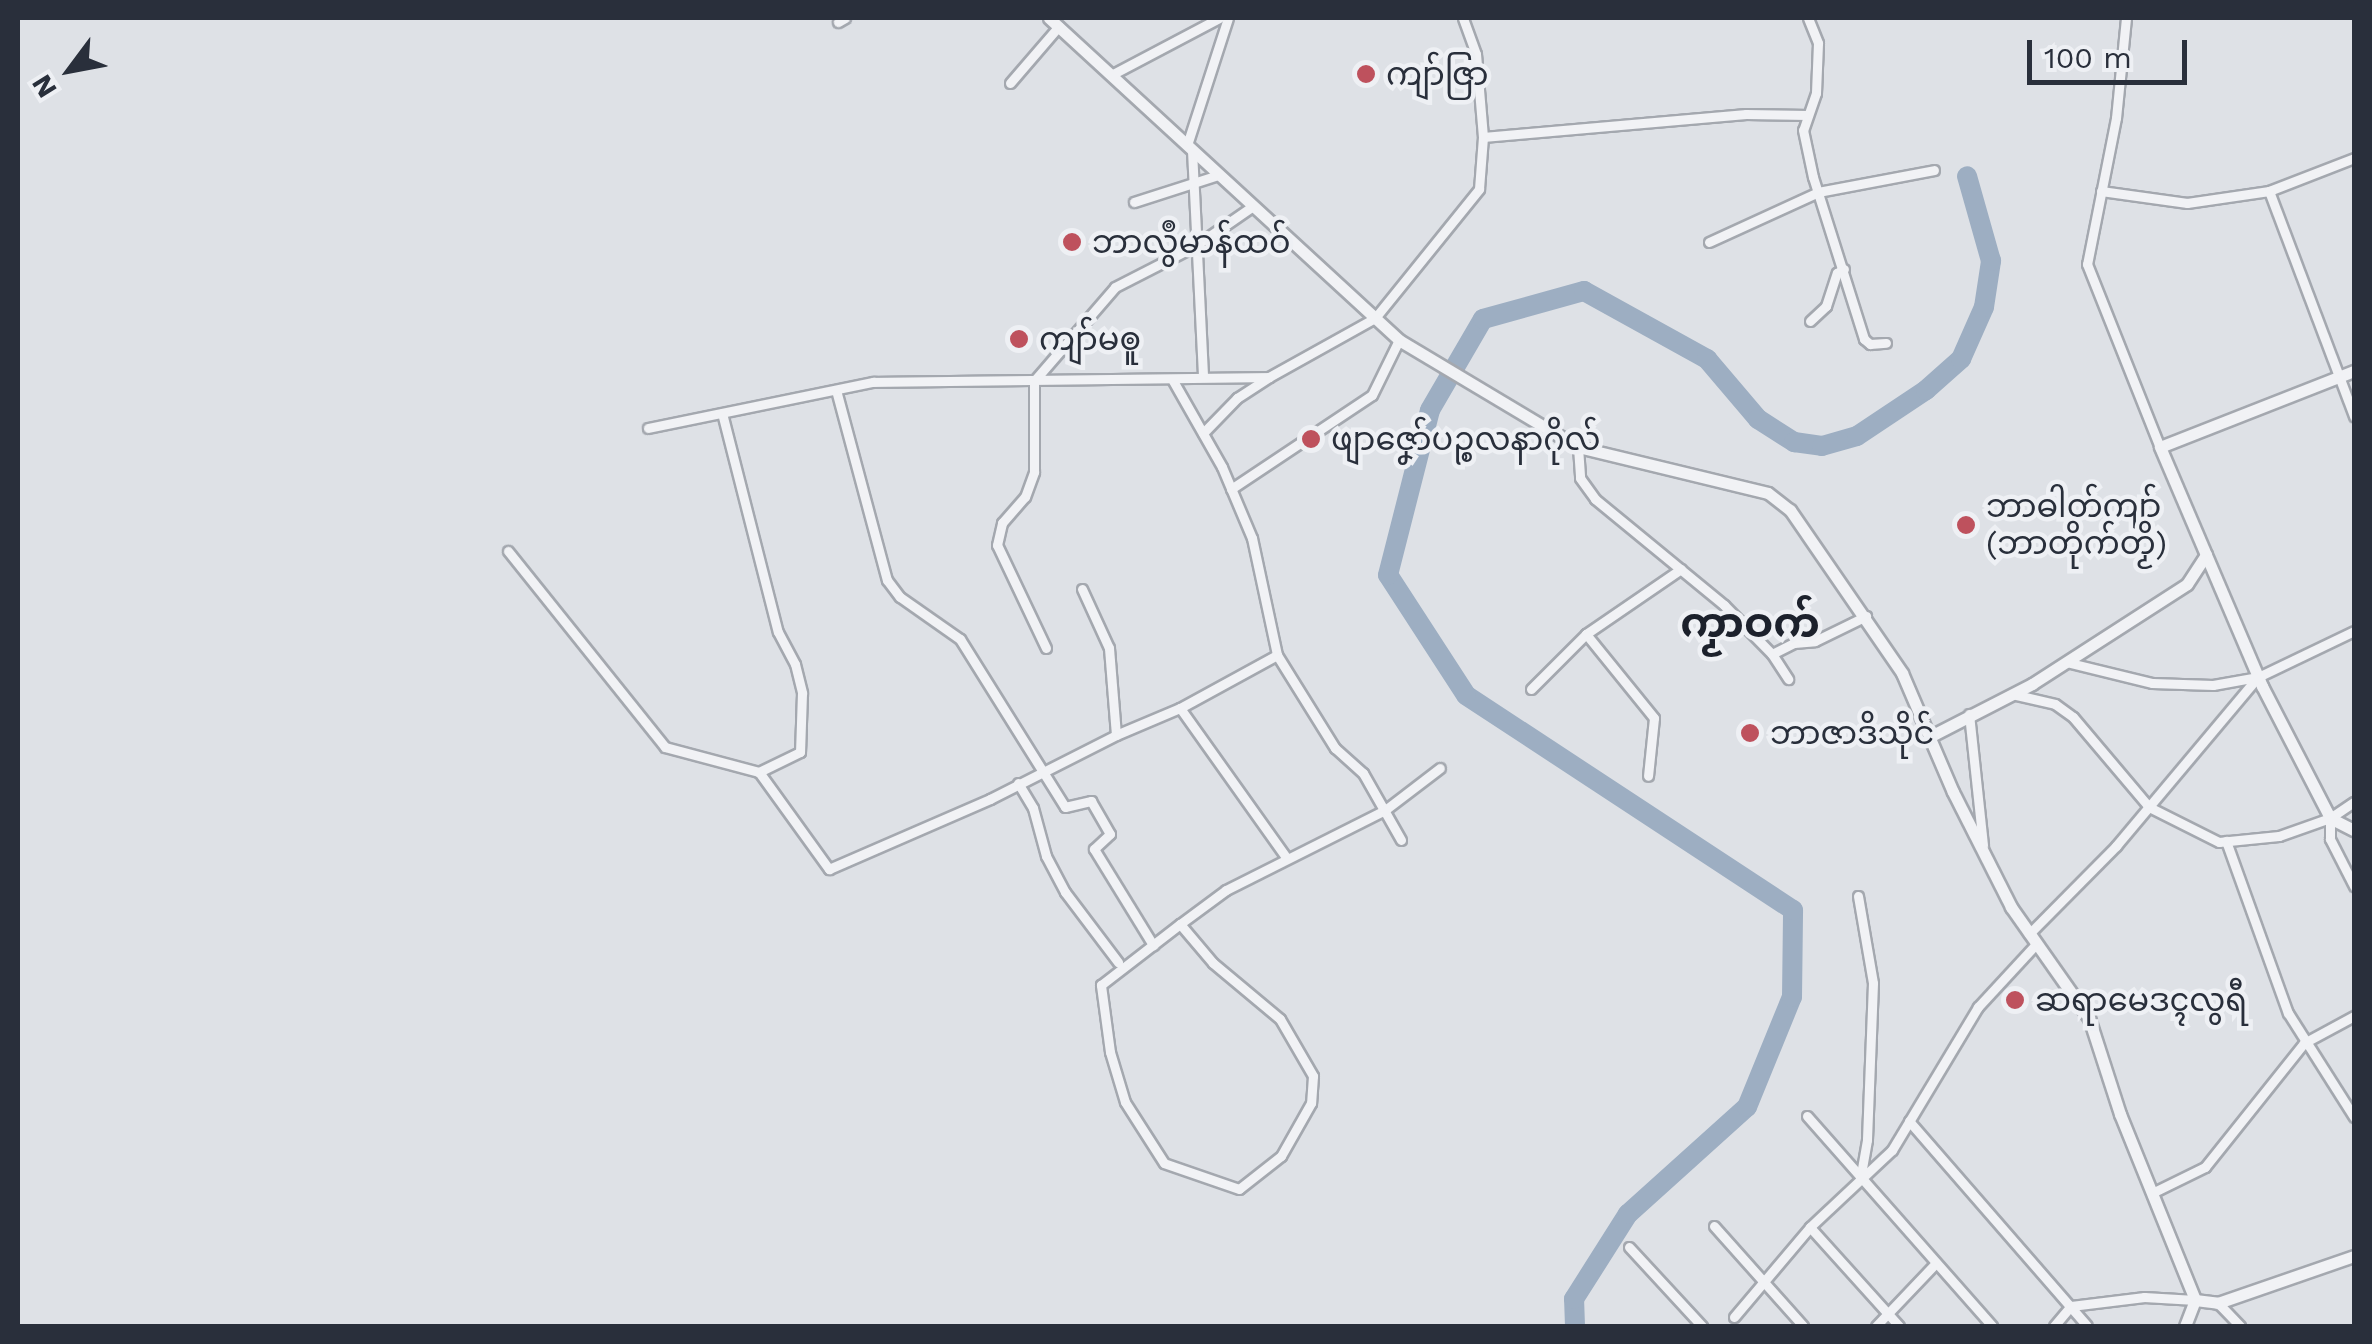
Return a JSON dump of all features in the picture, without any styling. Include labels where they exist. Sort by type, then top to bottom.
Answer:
[{"type":"street","points":[[1113,74],[1220,18]]},
{"type":"street","points":[[1203,378],[1202,291],[1195,246],[1190,148],[1228,18]]},
{"type":"street","points":[[1202,432],[1237,398],[1375,318],[1479,189],[1483,137],[1476,54],[1463,18]]},
{"type":"street","points":[[1808,18],[1818,43],[1816,93],[1803,130],[1864,339],[1870,344],[1886,342]]},
{"type":"street","points":[[2126,18],[2116,118],[2087,264],[2258,677],[2330,818],[2330,839],[2354,886]]},
{"type":"street","points":[[1010,83],[1054,22],[1399,340],[1578,448],[1768,494],[1790,510],[1902,673],[1983,853],[2033,939],[2089,1018],[2195,1300],[2185,1326]]},
{"type":"street","points":[[1483,137],[1746,114],[1808,115]]},
{"type":"street","points":[[2101,191],[2187,203],[2270,191],[2354,158]]},
{"type":"street","points":[[1709,242],[1818,192],[1934,170]]},
{"type":"street","points":[[1134,202],[1218,175]]},
{"type":"street","points":[[2270,191],[2354,416]]},
{"type":"street","points":[[1046,648],[997,544],[1002,522],[1025,497],[1034,472],[1034,380],[1115,287],[1195,246],[1253,206]]},
{"type":"street","points":[[1810,320],[1826,306],[1836,272],[1844,269]]},
{"type":"street","points":[[1231,489],[1372,395],[1399,340]]},
{"type":"street","points":[[2160,447],[2354,371]]},
{"type":"street","points":[[648,428],[873,382],[1269,377]]},
{"type":"street","points":[[1172,379],[1231,489],[1252,538],[1277,655],[1310,712],[1347,762],[1358,767],[1401,840]]},
{"type":"street","points":[[836,390],[887,580],[900,597],[960,639],[1066,807],[1091,801],[1110,834],[1094,849],[1153,946]]},
{"type":"street","points":[[722,412],[778,632],[795,664],[802,693],[800,752],[758,772]]},
{"type":"street","points":[[1578,448],[1580,478],[1595,499],[1681,569],[1772,654],[1788,679]]},
{"type":"street","points":[[508,551],[665,747],[758,772],[829,869],[1180,708],[1277,655]]},
{"type":"street","points":[[1931,736],[2066,662],[2187,584],[2206,555]]},
{"type":"street","points":[[1531,690],[1586,634],[1681,569]]},
{"type":"street","points":[[1082,589],[1109,648],[1116,735]]},
{"type":"street","points":[[1772,654],[1785,646],[1815,641],[1866,616]]},
{"type":"street","points":[[2066,662],[2152,683],[2213,686],[2258,677],[2354,631]]},
{"type":"street","points":[[1586,634],[1654,718],[1648,776]]},
{"type":"street","points":[[1734,1317],[1810,1228],[1892,1150],[1978,1007],[2258,677]]},
{"type":"street","points":[[2009,694],[2055,704],[2074,717],[2149,806],[2226,842],[2278,836],[2330,818],[2354,802]]},
{"type":"street","points":[[1180,708],[1286,857]]},
{"type":"street","points":[[1969,714],[1983,853]]},
{"type":"street","points":[[1180,924],[1213,962],[1280,1019],[1313,1076],[1311,1103],[1281,1156],[1239,1189],[1164,1163],[1125,1102],[1110,1052],[1101,985],[1180,924],[1226,890],[1385,810],[1440,768]]},
{"type":"street","points":[[1018,784],[1033,808],[1046,856],[1065,892],[1118,962]]},
{"type":"street","points":[[2330,818],[2354,830]]},
{"type":"street","points":[[2226,842],[2254,927],[2304,1043],[2354,1117]]},
{"type":"street","points":[[1858,896],[1873,983],[1867,1140],[1860,1178]]},
{"type":"street","points":[[2152,1193],[2206,1168],[2274,1076],[2304,1043],[2354,1016]]},
{"type":"street","points":[[1807,1116],[1934,1265],[1992,1326]]},
{"type":"street","points":[[1909,1122],[2087,1326]]},
{"type":"street","points":[[1714,1226],[1804,1326]]},
{"type":"street","points":[[1810,1228],[1899,1326]]},
{"type":"street","points":[[1629,1247],[1702,1326]]},
{"type":"street","points":[[2054,1326],[2072,1306],[2144,1297],[2218,1303],[2354,1256]]},
{"type":"street","points":[[1876,1326],[1934,1265]]},
{"type":"street","points":[[2218,1303],[2240,1326]]},
{"type":"waterway","points":[[1575,1326],[1574,1299],[1628,1214],[1747,1107],[1792,997],[1793,910],[1466,695],[1388,575],[1430,410],[1483,319],[1584,291],[1707,359],[1758,419],[1794,442],[1822,446],[1857,436],[1926,390],[1961,359],[1984,307],[1991,261],[1967,176]]},
{"type":"place","name":"ကျာ်ဇြာ","points":[[1366,74]]},
{"type":"place","name":"ဘာလွဳမာန်ထဝ်","points":[[1072,242]]},
{"type":"place","name":"ကျာ်မၜူ","points":[[1019,339]]},
{"type":"place","name":"ဖျာဇၞော်ပဉ္စလနာဂိုလ်","points":[[1311,439]]},
{"type":"place","name":"ဘာဓါတ်ကျာ် (ဘာတိုက်တၟိ)","points":[[1966,525]]},
{"type":"place","name":"ဘာဇာဒိသိုင်","points":[[1750,733]]},
{"type":"place","name":"ဆရာမေဒၚလွရီ","points":[[2015,1000]]},
{"type":"district","name":"ကၟာဝက်","points":[[1750,623]]}]
